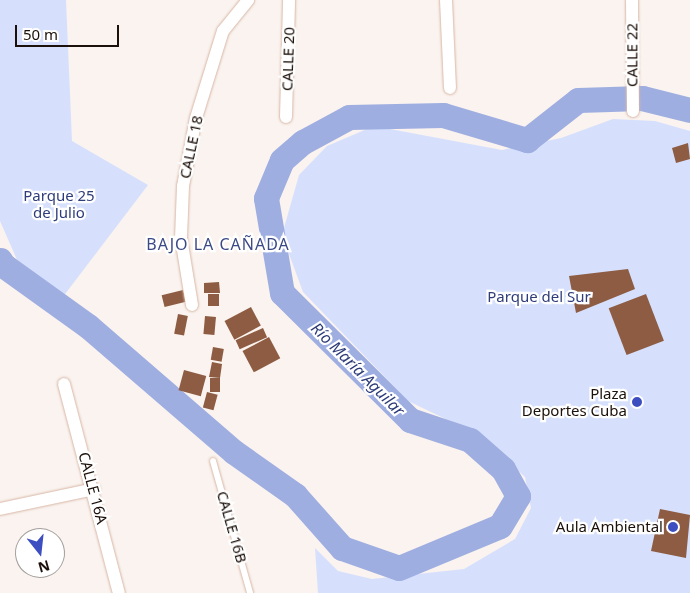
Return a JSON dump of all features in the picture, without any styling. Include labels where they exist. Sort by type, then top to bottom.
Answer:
[{"type":"street","name":"CALLE 18","points":[[192,305],[181,238],[183,186],[196,118],[223,31],[248,0]]},
{"type":"street","name":"CALLE 20","points":[[286,117],[289,0]]},
{"type":"street","points":[[446,0],[450,88]]},
{"type":"street","name":"CALLE 22","points":[[632,0],[631,66],[633,110]]},
{"type":"street","name":"CALLE 16A","points":[[64,384],[94,489],[119,593]]},
{"type":"street","points":[[0,509],[94,489]]},
{"type":"lane","name":"CALLE 16B","points":[[213,461],[250,593]]},
{"type":"green space","name":"Parque 25 de Julio","points":[[0,0],[66,0],[72,141],[148,185],[56,306],[18,262],[0,221]]},
{"type":"green space","name":"Parque del Sur","points":[[613,119],[655,121],[690,131],[690,593],[318,593],[315,548],[338,571],[372,579],[464,569],[515,539],[531,508],[525,477],[479,435],[408,401],[303,292],[282,235],[299,175],[327,146],[374,126],[502,150],[561,138]]},
{"type":"building","points":[[688,143],[690,159],[676,163],[672,148]]},
{"type":"building","points":[[628,269],[635,289],[576,313],[569,276]]},
{"type":"building","points":[[219,282],[220,293],[204,293],[204,283]]},
{"type":"building","points":[[183,290],[186,302],[165,307],[162,295]]},
{"type":"building","points":[[208,294],[219,294],[219,306],[208,306]]},
{"type":"building","points":[[646,294],[664,341],[627,355],[609,308]]},
{"type":"building","points":[[251,307],[261,326],[234,340],[225,321]]},
{"type":"building","points":[[178,314],[188,316],[184,336],[174,334]]},
{"type":"building","points":[[205,316],[216,317],[214,335],[203,334]]},
{"type":"building","points":[[263,328],[267,337],[240,349],[236,340]]},
{"type":"building","points":[[269,337],[280,358],[254,372],[243,351]]},
{"type":"building","points":[[213,347],[224,349],[222,362],[211,360]]},
{"type":"building","points":[[212,362],[222,364],[220,378],[209,377]]},
{"type":"building","points":[[184,370],[206,376],[201,396],[179,390]]},
{"type":"building","points":[[210,378],[220,378],[220,392],[210,392]]},
{"type":"building","points":[[207,392],[218,395],[213,410],[203,407]]},
{"type":"building","name":"Aula Ambiental","points":[[660,509],[690,515],[686,558],[651,551]]},
{"type":"waterway","name":"Río María Aguilar","points":[[0,260],[3,265],[88,326],[234,452],[295,495],[342,548],[399,568],[500,526],[518,496],[503,469],[470,440],[410,420],[282,293],[266,198],[282,160],[303,142],[349,117],[443,115],[527,140],[578,100],[642,98],[690,110]]},
{"type":"place","name":"Plaza Deportes Cuba","points":[[637,402]]},
{"type":"place","name":"Aula Ambiental","points":[[673,527]]},
{"type":"district","name":"BAJO LA CAÑADA","points":[[218,244]]}]
